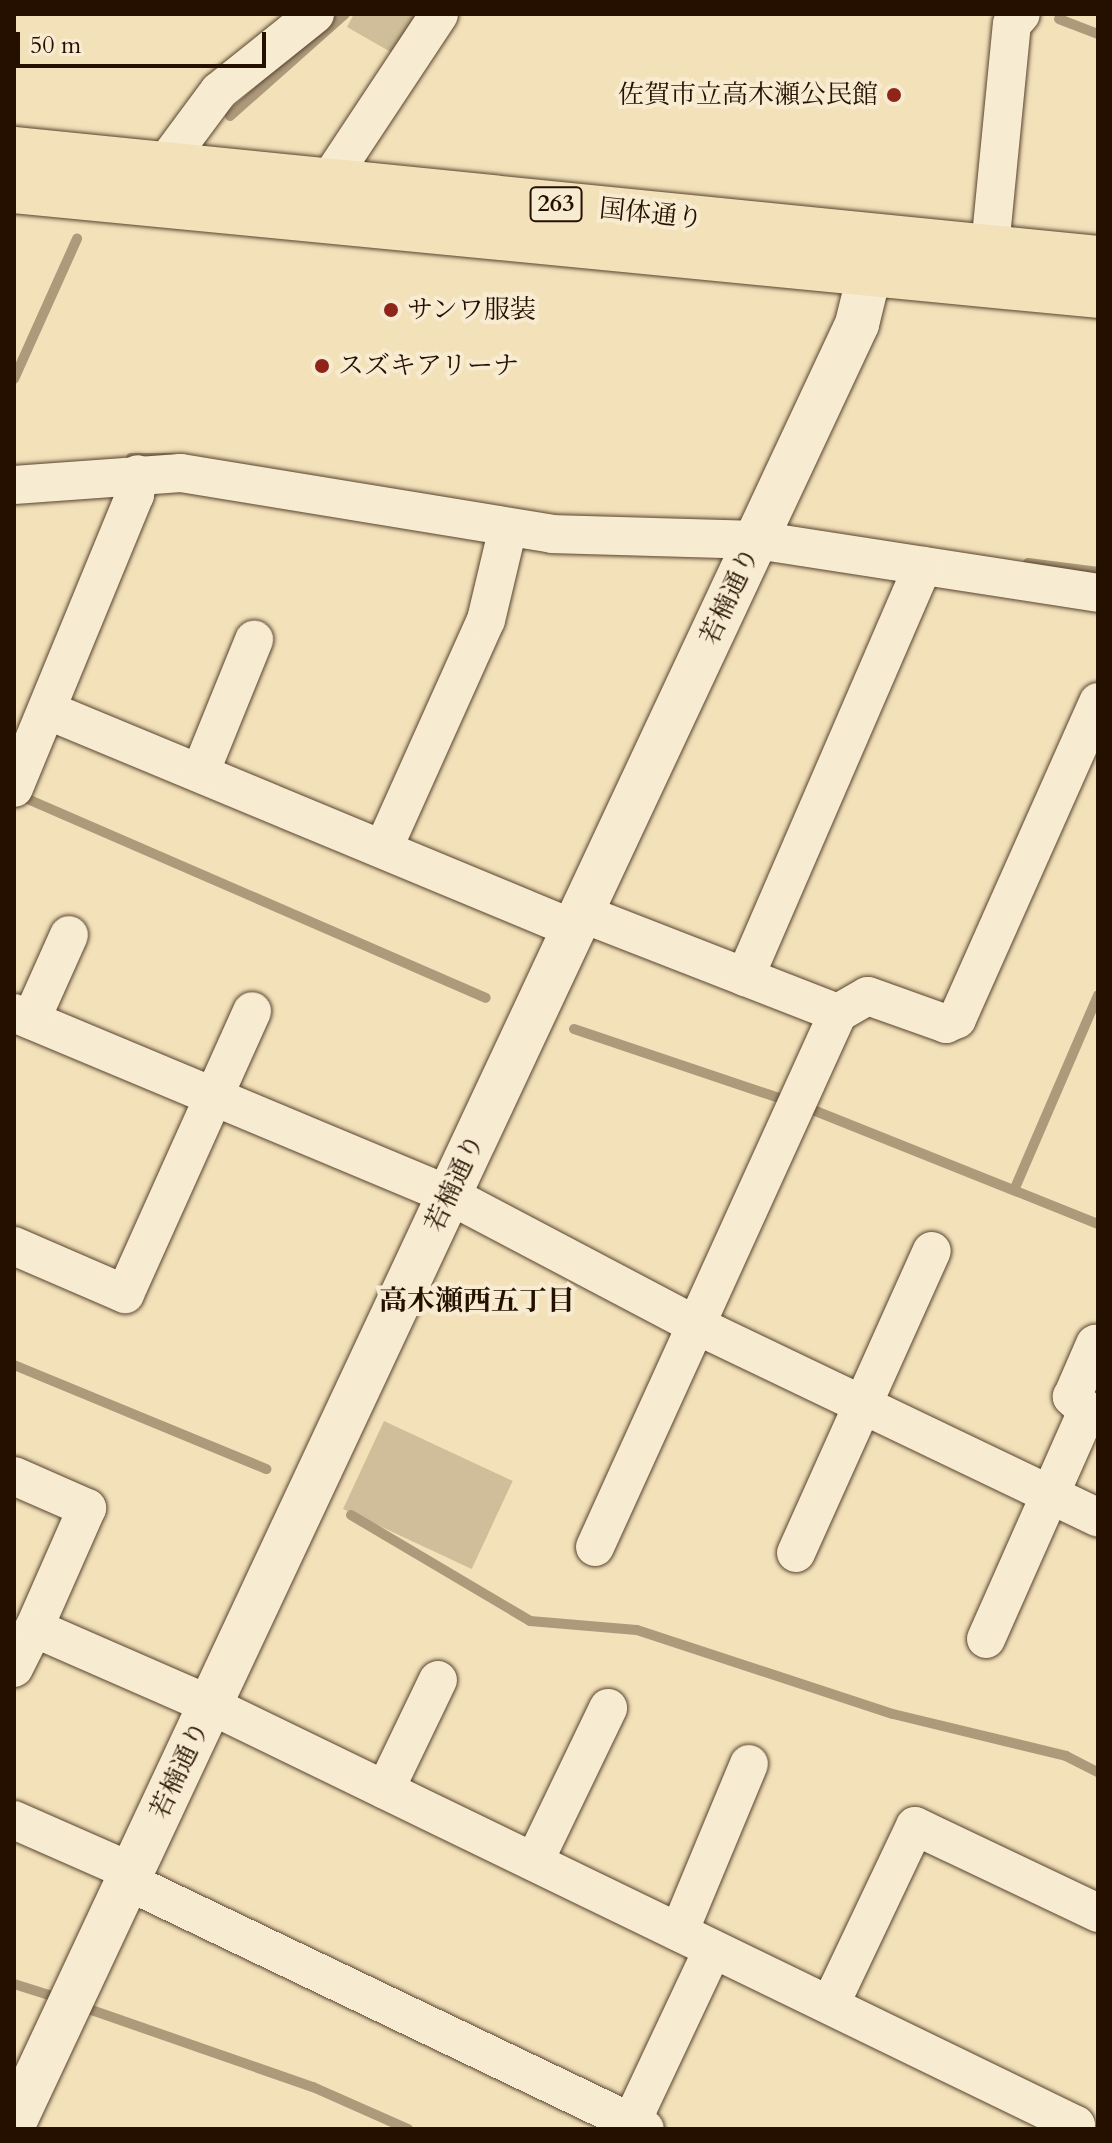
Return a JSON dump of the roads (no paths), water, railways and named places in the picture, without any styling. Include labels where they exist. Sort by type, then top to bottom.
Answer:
[{"type":"highway","name":"国体通り","points":[[14,149],[328,182],[869,255],[1098,296]]},
{"type":"highway","name":"国体通り","points":[[14,191],[869,255],[990,247],[1098,258]]},
{"type":"street","points":[[164,165],[219,91],[315,14]]},
{"type":"street","points":[[328,182],[439,14]]},
{"type":"street","points":[[990,247],[1012,24],[1021,14]]},
{"type":"street","name":"若楠通り","points":[[15,2118],[857,324],[869,255]]},
{"type":"street","points":[[14,485],[181,473],[552,534],[756,540],[1098,593]]},
{"type":"street","points":[[16,784],[49,711],[135,495],[138,474]]},
{"type":"street","points":[[383,849],[486,620],[508,528]]},
{"type":"street","points":[[745,977],[923,566]]},
{"type":"street","points":[[200,773],[254,640]]},
{"type":"street","points":[[595,1547],[838,1013],[868,996],[946,1024],[957,1019],[1098,702]]},
{"type":"street","points":[[49,711],[383,849],[838,1013]]},
{"type":"street","points":[[69,935],[22,1016],[449,1195],[696,1325],[1098,1518]]},
{"type":"street","points":[[14,1246],[125,1294],[252,1011]]},
{"type":"street","points":[[796,1553],[932,1251]]},
{"type":"street","points":[[986,1639],[1087,1411],[1072,1397],[1095,1344]]},
{"type":"street","points":[[14,1476],[87,1508],[14,1668]]},
{"type":"street","points":[[34,1628],[210,1705],[1076,2125],[1074,2129]]},
{"type":"street","points":[[385,1790],[438,1680]]},
{"type":"street","points":[[534,1862],[608,1708]]},
{"type":"street","points":[[679,1932],[749,1764]]},
{"type":"street","points":[[14,1820],[638,2126],[713,1949]]},
{"type":"street","points":[[830,2005],[915,1826],[1098,1913]]},
{"type":"waterway","points":[[230,116],[345,14]]},
{"type":"waterway","points":[[1059,19],[1098,34]]},
{"type":"waterway","points":[[14,379],[77,239]]},
{"type":"waterway","points":[[131,458],[171,458]]},
{"type":"waterway","points":[[1028,563],[1098,572]]},
{"type":"waterway","points":[[16,794],[486,998]]},
{"type":"waterway","points":[[1015,1188],[1098,995]]},
{"type":"waterway","points":[[574,1029],[788,1101]]},
{"type":"waterway","points":[[803,1106],[1098,1224]]},
{"type":"waterway","points":[[14,1365],[266,1469]]},
{"type":"waterway","points":[[351,1515],[530,1621],[637,1630],[893,1714],[1066,1756],[1098,1772]]},
{"type":"waterway","points":[[14,1984],[62,1999]]},
{"type":"waterway","points":[[80,2006],[313,2087],[408,2129]]},
{"type":"place","name":"佐賀市立高木瀬公民館","points":[[894,95]]},
{"type":"place","name":"サンワ服装","points":[[391,310]]},
{"type":"place","name":"スズキアリーナ","points":[[322,366]]},
{"type":"district","name":"高木瀬西五丁目","points":[[477,1301]]}]
